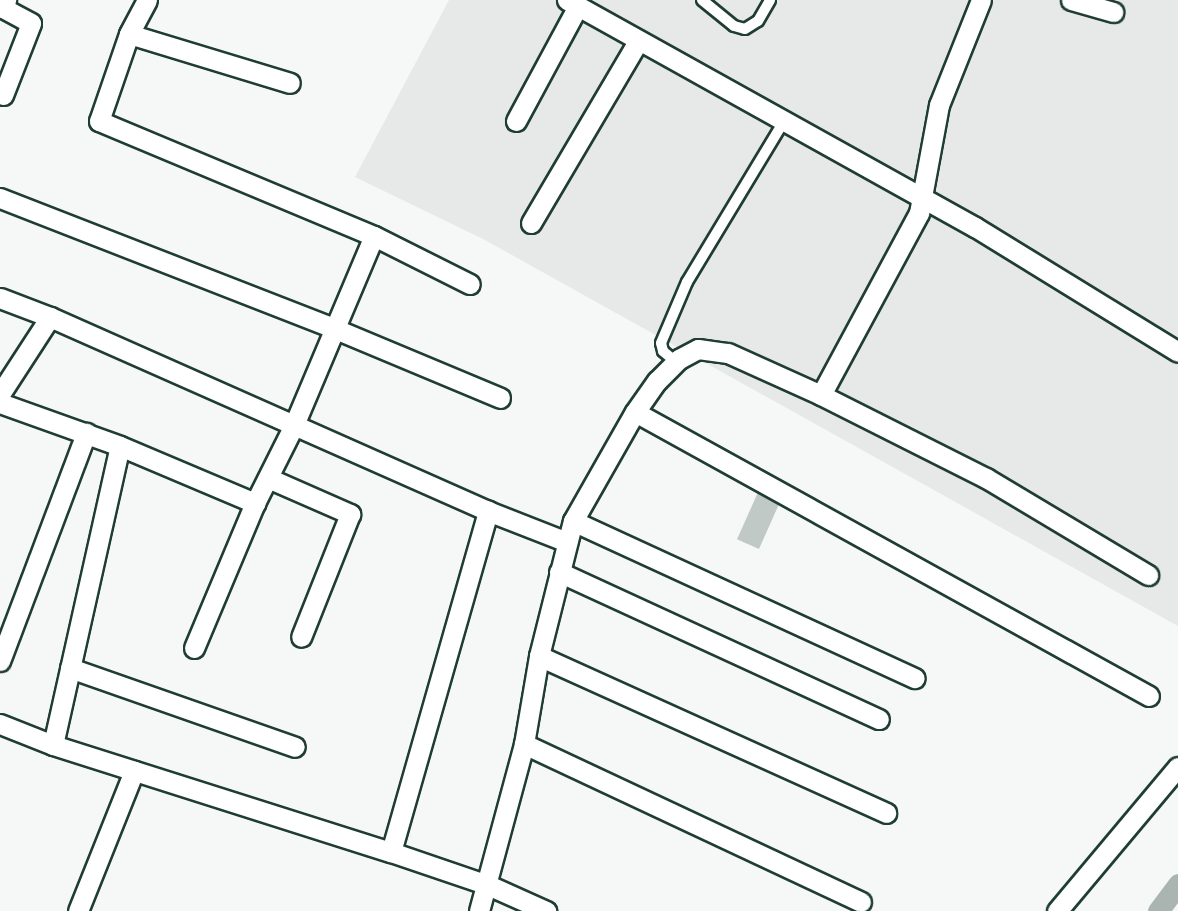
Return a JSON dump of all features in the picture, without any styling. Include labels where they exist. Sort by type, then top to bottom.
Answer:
[{"type":"street","points":[[3,95],[31,23],[3,8],[6,0]]},
{"type":"street","points":[[147,0],[129,34],[99,121],[374,236],[470,284]]},
{"type":"street","points":[[821,395],[906,242],[922,198],[939,105],[981,0]]},
{"type":"street","points":[[1071,0],[1113,12]]},
{"type":"street","points":[[516,121],[572,3],[922,198],[1178,352]]},
{"type":"street","points":[[129,34],[290,83]]},
{"type":"street","points":[[531,223],[639,40]]},
{"type":"street","points":[[0,198],[333,328],[500,398]]},
{"type":"street","points":[[194,648],[255,503],[294,425],[374,236]]},
{"type":"street","points":[[0,298],[50,317],[488,511],[567,542]]},
{"type":"street","points":[[0,394],[50,317]]},
{"type":"street","points":[[480,911],[524,744],[539,656],[573,521],[635,412],[657,381],[677,362],[698,349],[727,353],[821,395],[986,478],[1148,575]]},
{"type":"street","points":[[0,403],[120,446],[255,503]]},
{"type":"street","points":[[635,412],[1149,696]]},
{"type":"street","points":[[0,661],[86,433]]},
{"type":"street","points":[[53,746],[120,446]]},
{"type":"street","points":[[268,478],[350,514],[302,637]]},
{"type":"street","points":[[391,852],[488,511]]},
{"type":"street","points":[[573,521],[915,678]]},
{"type":"street","points":[[559,572],[879,719]]},
{"type":"street","points":[[539,656],[886,813]]},
{"type":"street","points":[[71,668],[295,747]]},
{"type":"street","points":[[0,724],[53,746],[488,885],[546,911]]},
{"type":"street","points":[[524,744],[861,902]]},
{"type":"street","points":[[1057,911],[1178,767]]},
{"type":"street","points":[[78,911],[134,771]]},
{"type":"lane","points":[[702,0],[734,26],[746,29],[758,21],[770,0]]},
{"type":"lane","points":[[677,362],[663,351],[661,343],[687,282],[784,121]]},
{"type":"shaded area","points":[[449,0],[1178,0],[1178,626],[485,240],[355,177]]},
{"type":"building","points":[[759,490],[781,500],[759,549],[737,539]]},
{"type":"waterway","points":[[1158,911],[1178,884]]}]
